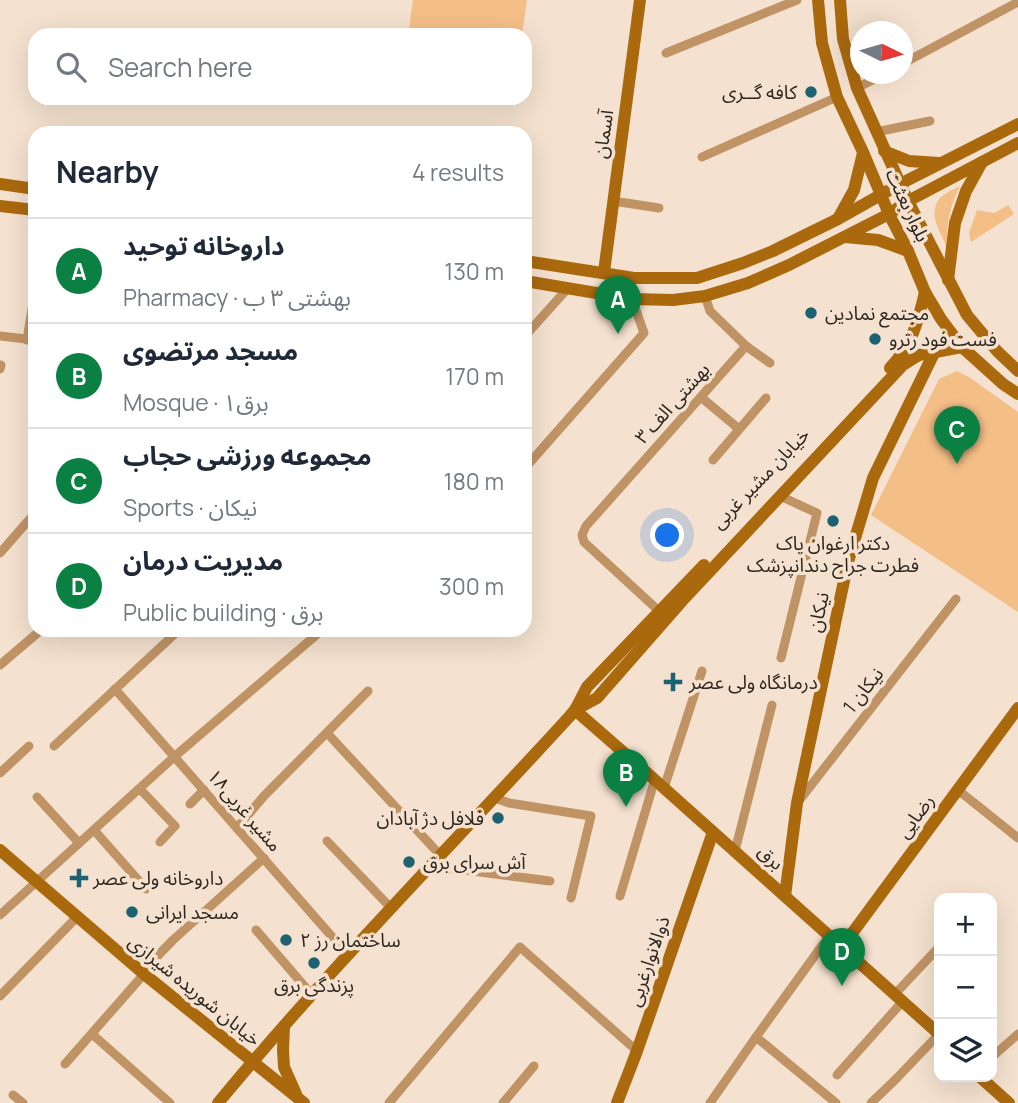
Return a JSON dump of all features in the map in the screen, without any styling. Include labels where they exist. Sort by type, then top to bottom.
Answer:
[{"type":"main road","name":"آسمان","points":[[604,272],[640,0]]},
{"type":"main road","name":"بلوار بعثت","points":[[818,0],[823,47],[837,97],[925,292],[962,347],[1018,394]]},
{"type":"main road","name":"بلوار بعثت","points":[[840,0],[844,42],[857,88],[884,151],[967,315],[1018,371]]},
{"type":"main road","points":[[823,47],[844,42]]},
{"type":"main road","points":[[532,262],[634,278],[697,278],[753,259],[838,219],[1012,127],[1016,143],[845,237],[748,283],[705,296],[673,300],[632,299],[532,282]]},
{"type":"main road","points":[[884,151],[909,161],[943,163]]},
{"type":"main road","points":[[838,219],[854,190],[863,152]]},
{"type":"main road","points":[[948,280],[956,223],[966,191],[982,162]]},
{"type":"main road","points":[[0,184],[28,188]]},
{"type":"main road","points":[[0,206],[28,209]]},
{"type":"main road","points":[[845,237],[878,240],[908,251]]},
{"type":"main road","name":"خیابان مشیر غربی","points":[[218,1103],[348,955],[575,710],[587,687],[898,359],[910,342],[925,292]]},
{"type":"main road","points":[[910,342],[918,344],[919,355]]},
{"type":"main road","name":"خیابان مشیر غربی","points":[[575,710],[597,698],[682,601],[903,365],[919,355],[962,347]]},
{"type":"main road","name":"نیکان","points":[[785,896],[797,803],[848,562],[873,478],[935,351]]},
{"type":"main road","name":"رضایی","points":[[842,947],[1018,708]]},
{"type":"main road","name":"برق","points":[[575,710],[934,1030]]},
{"type":"main road","name":"ذوالانوارغربی","points":[[617,1103],[713,832]]},
{"type":"main road","name":"خیابان شوریده شیرازی","points":[[3,857],[36,881],[143,973],[301,1100]]},
{"type":"main road","points":[[284,1027],[284,1067],[301,1100]]},
{"type":"main road","points":[[986,1082],[1009,1103]]},
{"type":"street","points":[[666,53],[797,0]]},
{"type":"street","points":[[913,58],[1018,2]]},
{"type":"street","points":[[857,88],[865,84]]},
{"type":"street","points":[[702,157],[837,97]]},
{"type":"street","points":[[876,132],[930,121]]},
{"type":"street","points":[[613,201],[659,208]]},
{"type":"street","points":[[532,328],[568,288]]},
{"type":"street","points":[[705,296],[710,311],[746,346],[770,363]]},
{"type":"street","points":[[532,460],[644,332],[632,299]]},
{"type":"street","points":[[0,336],[28,340]]},
{"type":"street","name":"بهشتی الف ۳","points":[[660,611],[584,542],[582,535],[586,526],[746,346]]},
{"type":"street","points":[[702,398],[739,429]]},
{"type":"street","points":[[713,460],[766,398]]},
{"type":"street","points":[[780,496],[817,513],[781,657]]},
{"type":"street","points":[[0,553],[28,521]]},
{"type":"street","name":"نیکان 1","points":[[797,803],[956,599]]},
{"type":"street","points":[[0,665],[33,637]]},
{"type":"street","points":[[54,746],[171,637]]},
{"type":"street","points":[[0,915],[174,757],[313,637]]},
{"type":"street","points":[[620,896],[702,671]]},
{"type":"street","name":"مشیر غربی۱۸","points":[[115,689],[348,955]]},
{"type":"street","points":[[237,828],[264,796],[368,691]]},
{"type":"street","points":[[735,851],[772,705]]},
{"type":"street","points":[[327,733],[449,868],[550,881]]},
{"type":"street","points":[[0,773],[29,747]]},
{"type":"street","points":[[140,789],[175,826],[160,842]]},
{"type":"street","points":[[190,804],[204,790]]},
{"type":"street","points":[[958,790],[1018,838]]},
{"type":"street","points":[[37,797],[79,843]]},
{"type":"street","points":[[495,798],[509,803],[591,816],[571,898]]},
{"type":"street","points":[[94,830],[146,890]]},
{"type":"street","points":[[327,841],[391,908]]},
{"type":"street","points":[[65,1064],[173,940],[264,858]]},
{"type":"street","points":[[0,996],[77,917]]},
{"type":"street","points":[[256,930],[312,995]]},
{"type":"street","points":[[710,1103],[829,936]]},
{"type":"street","points":[[389,1103],[520,947],[637,1051]]},
{"type":"street","points":[[837,1075],[934,953]]},
{"type":"street","points":[[92,1034],[170,1103]]},
{"type":"street","points":[[997,1053],[1018,1034]]},
{"type":"street","points":[[756,1037],[836,1103]]},
{"type":"street","points":[[870,1103],[934,1039]]},
{"type":"street","points":[[503,1103],[534,1066]]},
{"type":"street","points":[[13,1095],[23,1103]]},
{"type":"shaded area","points":[[413,0],[527,0],[523,28],[409,28]]},
{"type":"shaded area","points":[[960,186],[949,215],[947,247],[936,222],[936,204],[940,198]]},
{"type":"shaded area","points":[[1008,205],[1014,214],[971,242],[969,233],[977,210],[994,213]]},
{"type":"shaded area","points":[[957,371],[1018,412],[1018,612],[871,515],[939,379]]},
{"type":"place","name":"کافه گــری","points":[[811,92]]},
{"type":"place","name":"مجتمع نمادین","points":[[811,313]]},
{"type":"place","name":"داروخانه توحید","points":[[618,334]]},
{"type":"place","name":"فست فود رترو","points":[[875,339]]},
{"type":"place","name":"مجموعه ورزشی حجاب","points":[[957,464]]},
{"type":"place","name":"دکتر ارغوان پاک فطرت جراح دندانپزشک","points":[[833,521]]},
{"type":"place","name":"درمانگاه ولی عصر","points":[[673,682]]},
{"type":"place","name":"مسجد مرتضوی","points":[[626,807]]},
{"type":"place","name":"فلافل دژ آبادان","points":[[498,818]]},
{"type":"place","name":"آش سرای برق","points":[[409,862]]},
{"type":"place","name":"داروخانه ولی عصر","points":[[79,878]]},
{"type":"place","name":"مسجد ایرانی","points":[[132,912]]},
{"type":"place","name":"ساختمان رز ۲","points":[[286,940]]},
{"type":"place","name":"پزندگی برق","points":[[314,963]]},
{"type":"place","name":"مدیریت درمان","points":[[842,986]]}]
